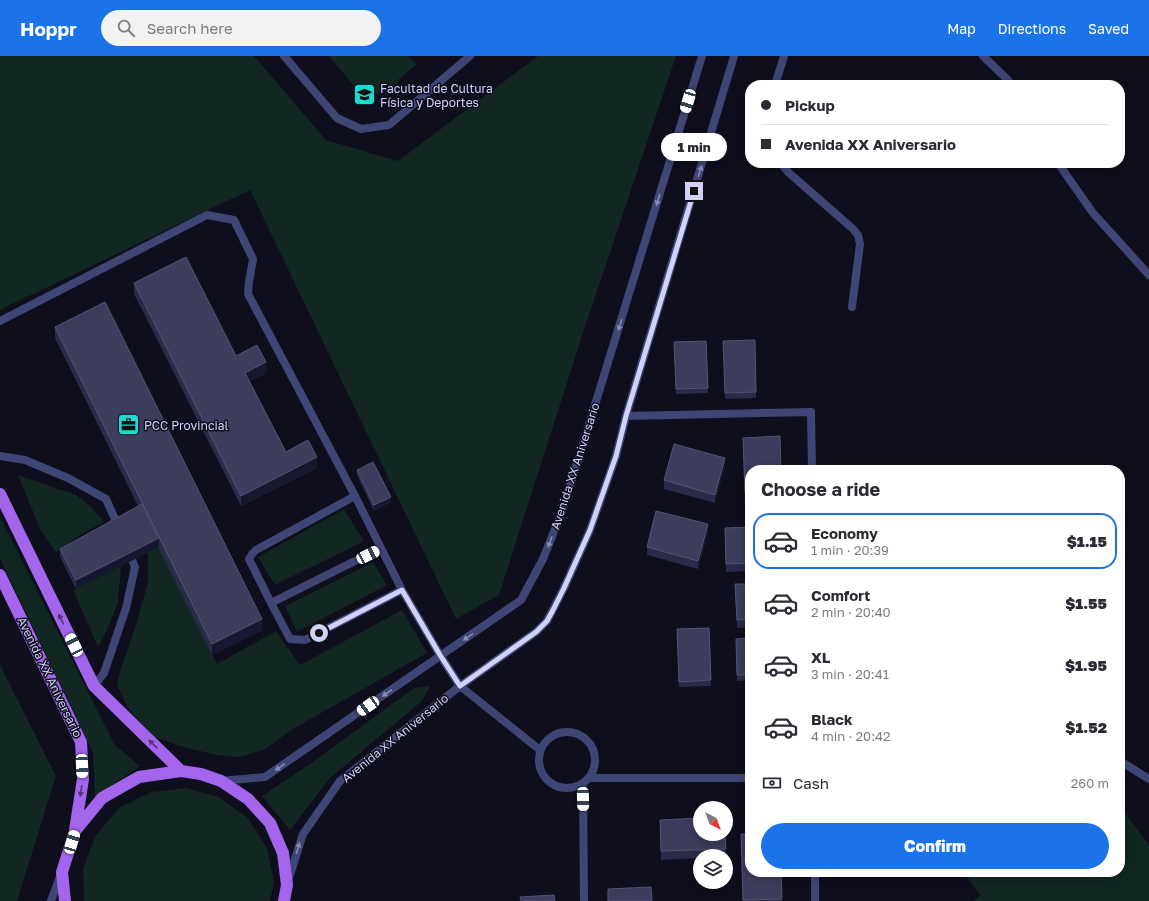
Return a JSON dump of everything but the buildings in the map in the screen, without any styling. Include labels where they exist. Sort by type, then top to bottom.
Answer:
[{"type":"main road","points":[[0,494],[94,686],[181,771]]},
{"type":"main road","name":"Avenida XX Aniversario","points":[[0,575],[81,742],[83,779],[75,831],[62,872],[65,901]]},
{"type":"main road","name":"Avenida XX Aniversario","points":[[75,831],[102,798],[139,777],[181,771],[201,774],[221,781],[248,799],[270,823],[283,853],[287,886],[284,901]]},
{"type":"street","points":[[284,56],[337,118],[361,130],[390,125],[470,56]]},
{"type":"street","name":"Avenida XX Aniversario","points":[[221,781],[265,777],[521,600],[543,559],[563,509],[702,56]]},
{"type":"street","name":"Avenida XX Aniversario","points":[[287,886],[303,834],[340,781],[460,686],[536,632],[547,621],[564,588],[590,530],[616,456],[626,416],[734,56]]},
{"type":"street","points":[[777,80],[784,56]]},
{"type":"street","points":[[983,56],[1008,80]]},
{"type":"street","points":[[785,168],[858,235],[860,244],[852,307]]},
{"type":"street","points":[[1062,168],[1093,213],[1149,275]]},
{"type":"street","points":[[0,321],[207,215],[234,220],[254,259],[248,294],[355,496],[402,590],[460,686],[540,750]]},
{"type":"street","points":[[626,416],[811,412],[812,465]]},
{"type":"street","points":[[0,456],[25,460],[68,478],[106,499],[135,567],[126,608],[104,672],[94,686]]},
{"type":"street","points":[[355,496],[256,550],[252,554],[249,559],[271,603],[290,639],[305,640],[402,590]]},
{"type":"street","points":[[271,603],[381,548]]},
{"type":"street","points":[[568,732],[577,734],[584,738],[590,744],[596,760],[590,778],[583,784],[574,788],[565,789],[555,787],[548,782],[542,775],[538,759],[540,750],[545,742],[559,733],[568,732]]},
{"type":"street","points":[[1125,764],[1149,779]]},
{"type":"street","points":[[590,778],[745,778]]},
{"type":"street","points":[[583,784],[584,901]]},
{"type":"street","points":[[51,901],[65,864]]},
{"type":"street","points":[[815,877],[815,901]]},
{"type":"green space","points":[[0,56],[254,56],[326,140],[398,161],[538,56],[676,56],[582,336],[499,595],[456,619],[250,190],[0,310]]},
{"type":"green space","points":[[329,56],[408,56],[417,64],[386,90],[378,94],[366,92],[355,87]]},
{"type":"green space","points":[[18,475],[76,495],[90,506],[104,522],[82,534],[56,552],[41,531]]},
{"type":"green space","points":[[344,509],[364,541],[275,585],[258,557]]},
{"type":"green space","points":[[0,517],[115,745],[140,766],[95,797],[93,752],[0,559]]},
{"type":"green space","points":[[159,547],[217,664],[276,631],[300,665],[402,610],[427,653],[291,730],[264,750],[239,757],[216,755],[180,746],[155,737],[129,710],[117,685],[148,582],[148,552]]},
{"type":"green space","points":[[373,562],[387,585],[297,632],[285,606]]},
{"type":"green space","points":[[121,566],[118,603],[98,647],[73,590]]},
{"type":"green space","points":[[0,665],[56,776],[17,901],[0,901]]},
{"type":"green space","points":[[430,686],[422,701],[330,778],[290,830],[262,796],[310,764],[414,688]]},
{"type":"green space","points":[[186,788],[219,797],[248,818],[267,848],[274,882],[270,901],[84,901],[83,868],[96,835],[119,808],[151,792]]},
{"type":"green space","points":[[1125,813],[1149,845],[1149,901],[973,901],[980,895],[967,877],[1125,877]]},
{"type":"place","name":"Facultad de Cultura Física y Deportes","points":[[364,95]]},
{"type":"place","name":"PCC Provincial","points":[[129,425]]},
{"type":"route","points":[[319,633],[402,590],[460,686],[536,632],[547,621],[564,588],[590,530],[616,456],[626,416],[694,191]]}]
